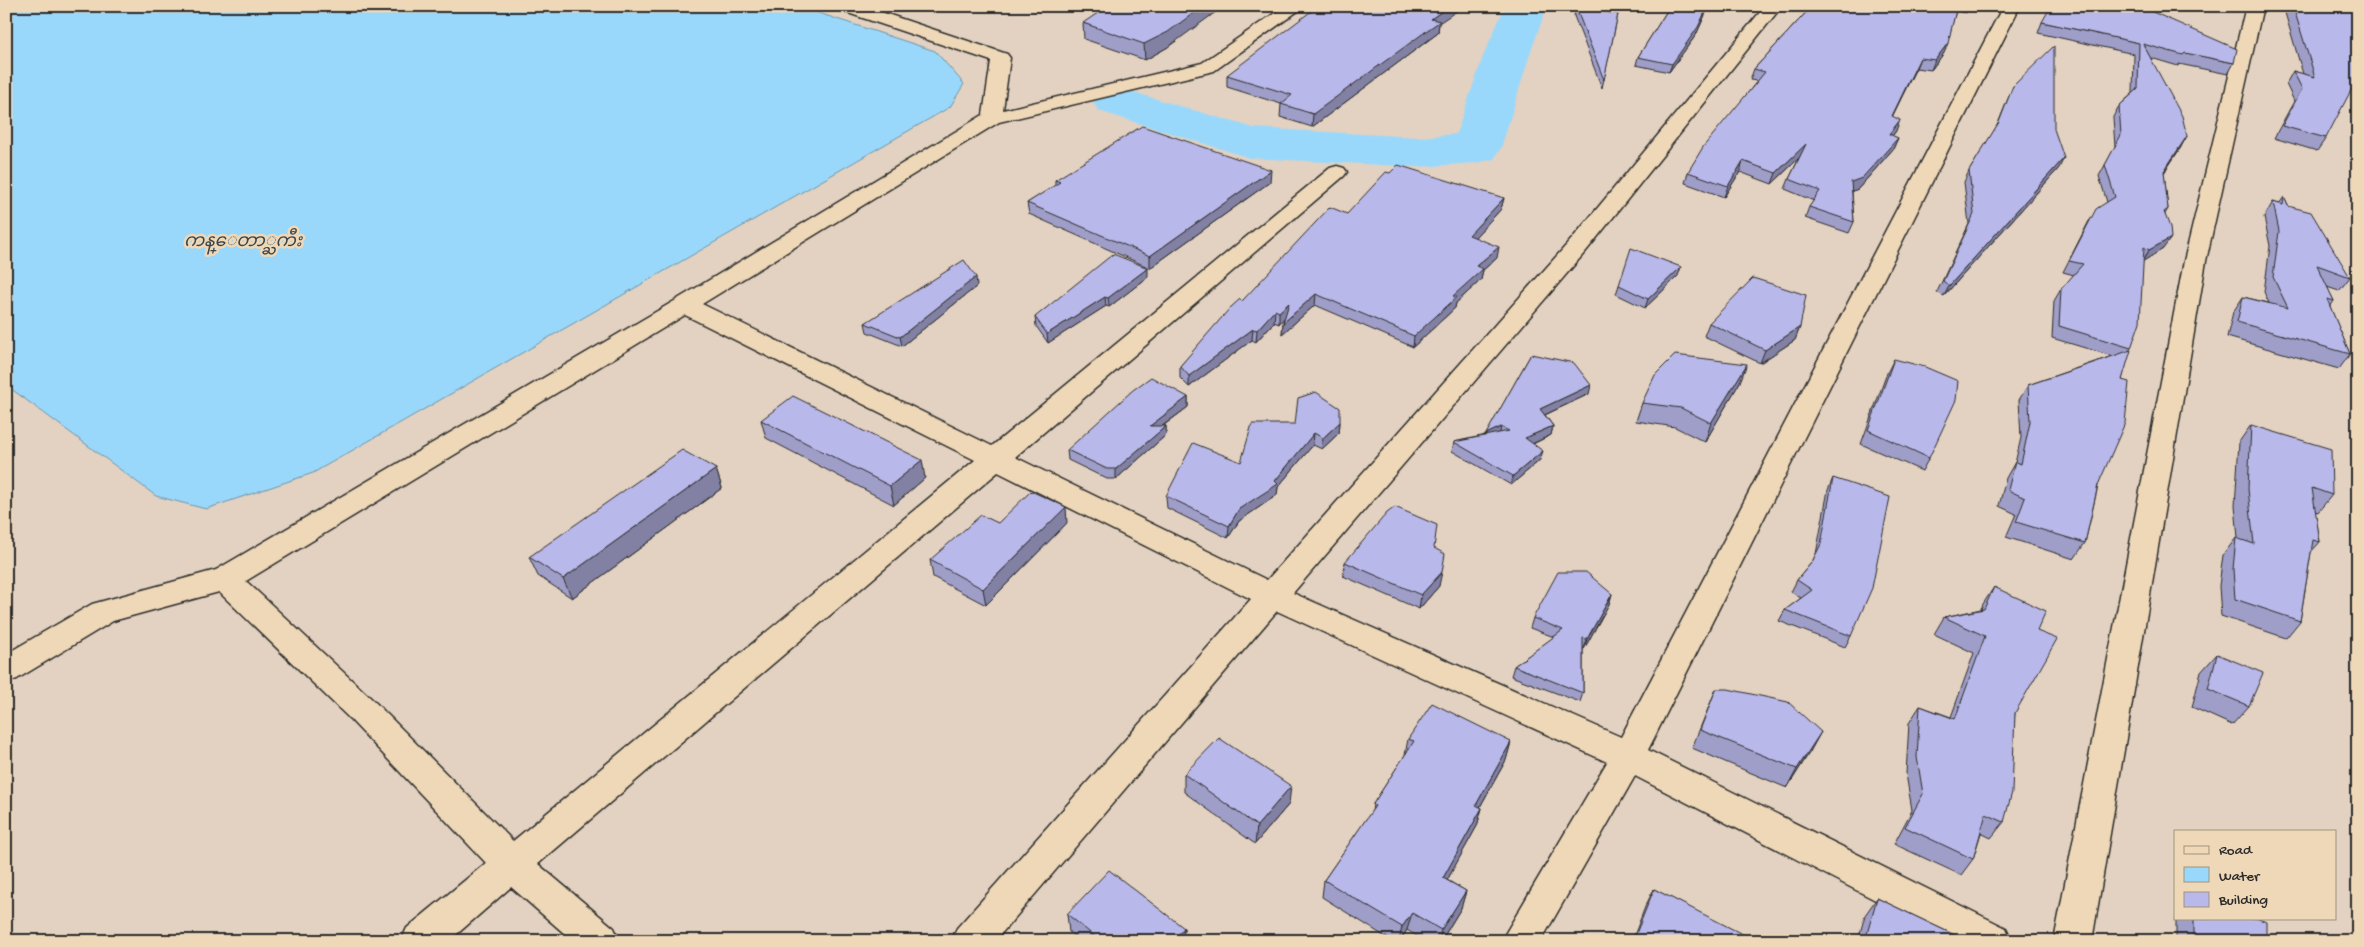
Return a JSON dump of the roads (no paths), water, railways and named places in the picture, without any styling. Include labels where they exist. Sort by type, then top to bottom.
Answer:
[{"type":"street","points":[[845,6],[1001,58],[992,118]]},
{"type":"street","points":[[6,670],[103,612],[225,579],[684,306],[992,118],[1208,67],[1297,6]]},
{"type":"street","points":[[970,941],[1579,245],[1774,6]]},
{"type":"street","points":[[1520,941],[1628,756],[2012,6]]},
{"type":"street","points":[[2073,941],[2195,261],[2255,6]]},
{"type":"street","points":[[420,941],[1337,172]]},
{"type":"street","points":[[684,306],[1272,596],[1628,756],[1993,941]]},
{"type":"street","points":[[225,579],[361,709],[512,864],[601,941]]},
{"type":"water","name":"ကန္ေတာ္ႀကီး","points":[[6,6],[797,6],[935,51],[964,84],[950,107],[313,473],[206,509],[156,496],[6,385]]},
{"type":"waterway","points":[[1116,101],[1250,143],[1418,152],[1476,148],[1507,54],[1526,6]]}]
